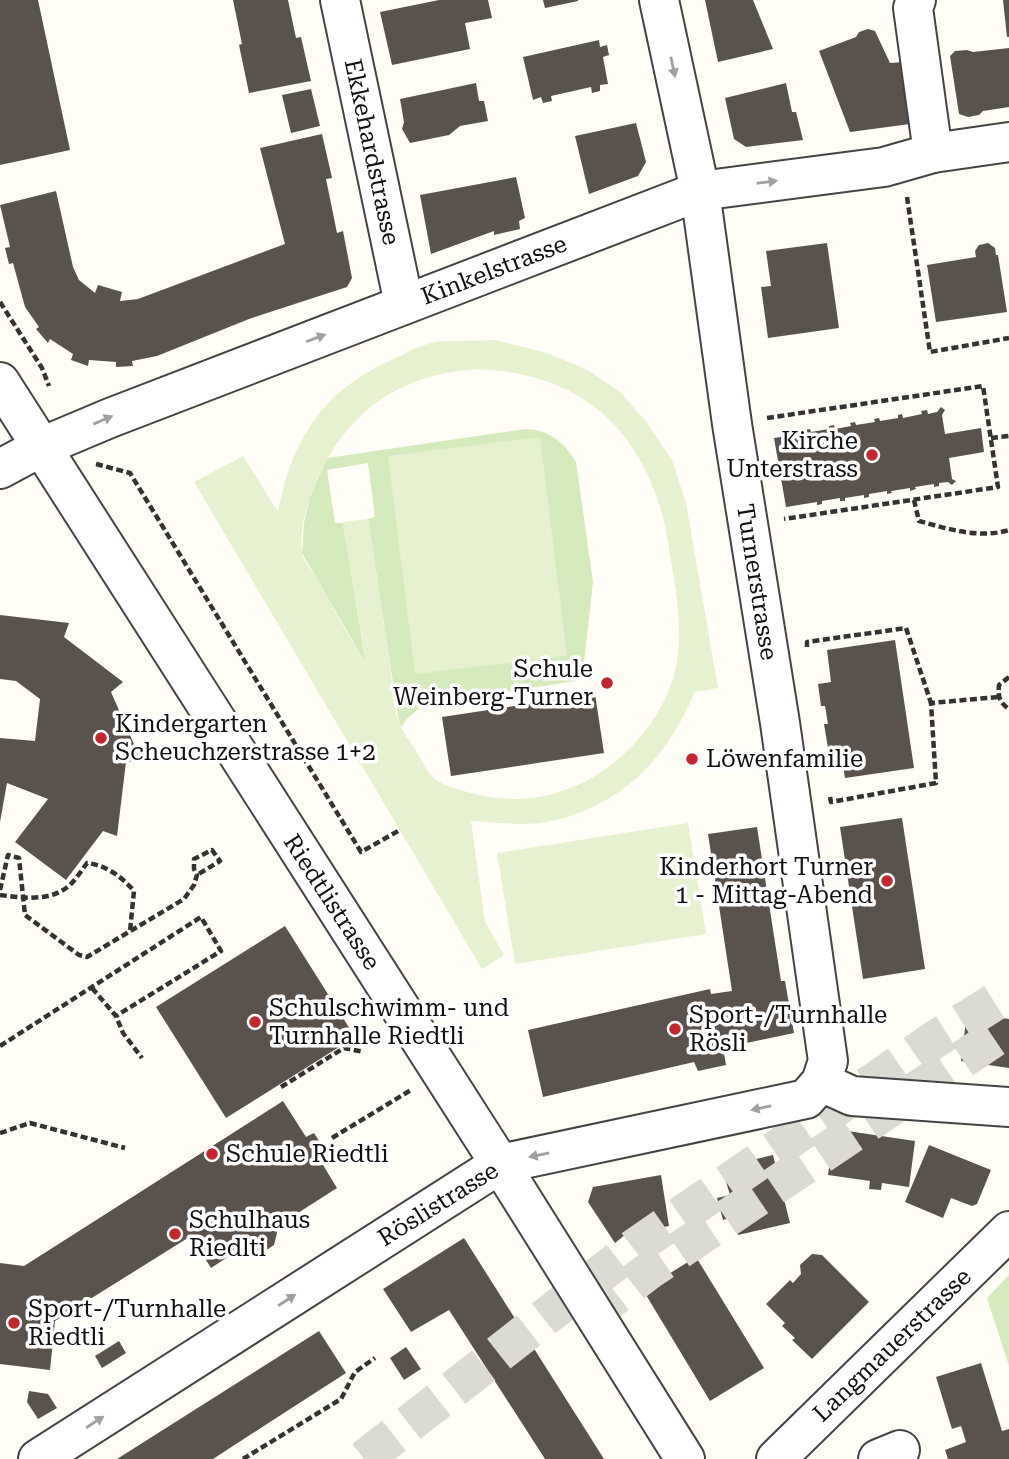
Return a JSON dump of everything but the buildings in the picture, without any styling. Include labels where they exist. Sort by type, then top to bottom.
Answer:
[{"type":"street","name":"Ekkehardstrasse","points":[[340,0],[404,304]]},
{"type":"street","name":"Turnerstrasse","points":[[659,0],[700,191],[732,424],[828,1061],[821,1082]]},
{"type":"street","points":[[916,0],[913,8],[933,153]]},
{"type":"street","name":"Kinkelstrasse","points":[[0,469],[41,447],[122,413],[700,191],[884,167],[933,153],[1009,142]]},
{"type":"street","name":"Riedtlistrasse","points":[[0,382],[500,1164],[685,1459]]},
{"type":"street","points":[[821,1082],[852,1096],[1009,1107]]},
{"type":"street","name":"Röslistrasse","points":[[38,1459],[500,1164],[806,1099],[821,1082]]},
{"type":"street","name":"Langmauerstrasse","points":[[776,1459],[1009,1231]]},
{"type":"path","points":[[907,192],[930,352],[1009,338]]},
{"type":"path","points":[[0,302],[42,368],[51,394]]},
{"type":"path","points":[[765,418],[983,386],[998,486],[782,519]]},
{"type":"path","points":[[991,438],[1009,436]]},
{"type":"path","points":[[96,464],[130,473],[361,852],[400,830]]},
{"type":"path","points":[[914,500],[919,521],[951,530],[996,534],[1009,530]]},
{"type":"path","points":[[808,654],[807,642],[905,628],[932,703],[936,783],[831,802],[828,790]]},
{"type":"path","points":[[1009,677],[999,685],[998,697],[1009,709]]},
{"type":"path","points":[[932,703],[998,697]]},
{"type":"path","points":[[130,931],[134,891],[118,875],[96,864],[87,863],[70,885],[56,893],[22,899],[0,893],[8,855],[19,858],[22,899],[25,915],[79,955],[87,957],[184,899],[194,886],[197,875],[220,860],[212,850],[194,859],[197,875]]},
{"type":"path","points":[[0,1046],[201,917],[221,951],[116,1016]]},
{"type":"path","points":[[92,988],[116,1016],[123,1033],[142,1058]]},
{"type":"path","points":[[281,1087],[344,1048],[364,1052]]},
{"type":"path","points":[[332,1138],[415,1088]]},
{"type":"path","points":[[0,1133],[30,1123],[125,1148]]},
{"type":"path","points":[[243,1459],[341,1399],[355,1372],[375,1358]]},
{"type":"green space","points":[[495,340],[547,353],[588,370],[620,392],[645,420],[672,460],[686,503],[718,688],[695,692],[684,716],[657,757],[622,790],[601,803],[542,823],[471,821],[485,922],[504,955],[482,969],[194,482],[243,456],[278,512],[284,485],[303,438],[331,400],[349,384],[371,370],[426,344]],"holes":[[[474,369],[508,372],[540,379],[568,390],[615,425],[633,449],[649,477],[661,510],[675,586],[679,630],[677,659],[670,687],[658,712],[641,736],[622,756],[599,773],[548,795],[520,799],[477,794],[437,780],[427,770],[402,729],[394,702],[368,519],[343,522],[366,662],[306,562],[301,543],[310,496],[330,455],[344,434],[379,401],[422,379],[447,373]]]},
{"type":"green space","points":[[526,429],[549,434],[567,449],[576,462],[593,582],[583,671],[576,681],[422,705],[402,727],[399,722],[368,519],[375,517],[368,463],[327,470],[335,523],[343,523],[366,664],[302,553],[304,523],[310,496],[327,458]]},
{"type":"green space","points":[[540,437],[567,656],[415,674],[388,456]]},
{"type":"green space","points":[[688,823],[706,934],[515,964],[497,853]]},
{"type":"green space","points":[[1009,1275],[1009,1366],[987,1298]]},
{"type":"tunnel","points":[[364,1459],[635,1247],[934,1040],[1009,993]]},
{"type":"tunnel","points":[[587,1318],[650,1270],[1009,1028]]},
{"type":"place","name":"Kirche Unterstrass","points":[[872,455]]},
{"type":"place","name":"Schule Weinberg-Turner","points":[[607,683]]},
{"type":"place","name":"Kindergarten Scheuchzerstrasse 1+2","points":[[101,738]]},
{"type":"place","name":"Löwenfamilie","points":[[692,759]]},
{"type":"place","name":"Kinderhort Turner 1 - Mittag-Abend","points":[[887,881]]},
{"type":"place","name":"Schulschwimm- und Turnhalle Riedtli","points":[[255,1022]]},
{"type":"place","name":"Sport-/Turnhalle Rösli","points":[[675,1029]]},
{"type":"place","name":"Schule Riedtli","points":[[212,1154]]},
{"type":"place","name":"Schulhaus Riedlti","points":[[175,1234]]},
{"type":"place","name":"Sport-/Turnhalle Riedtli","points":[[14,1323]]}]
